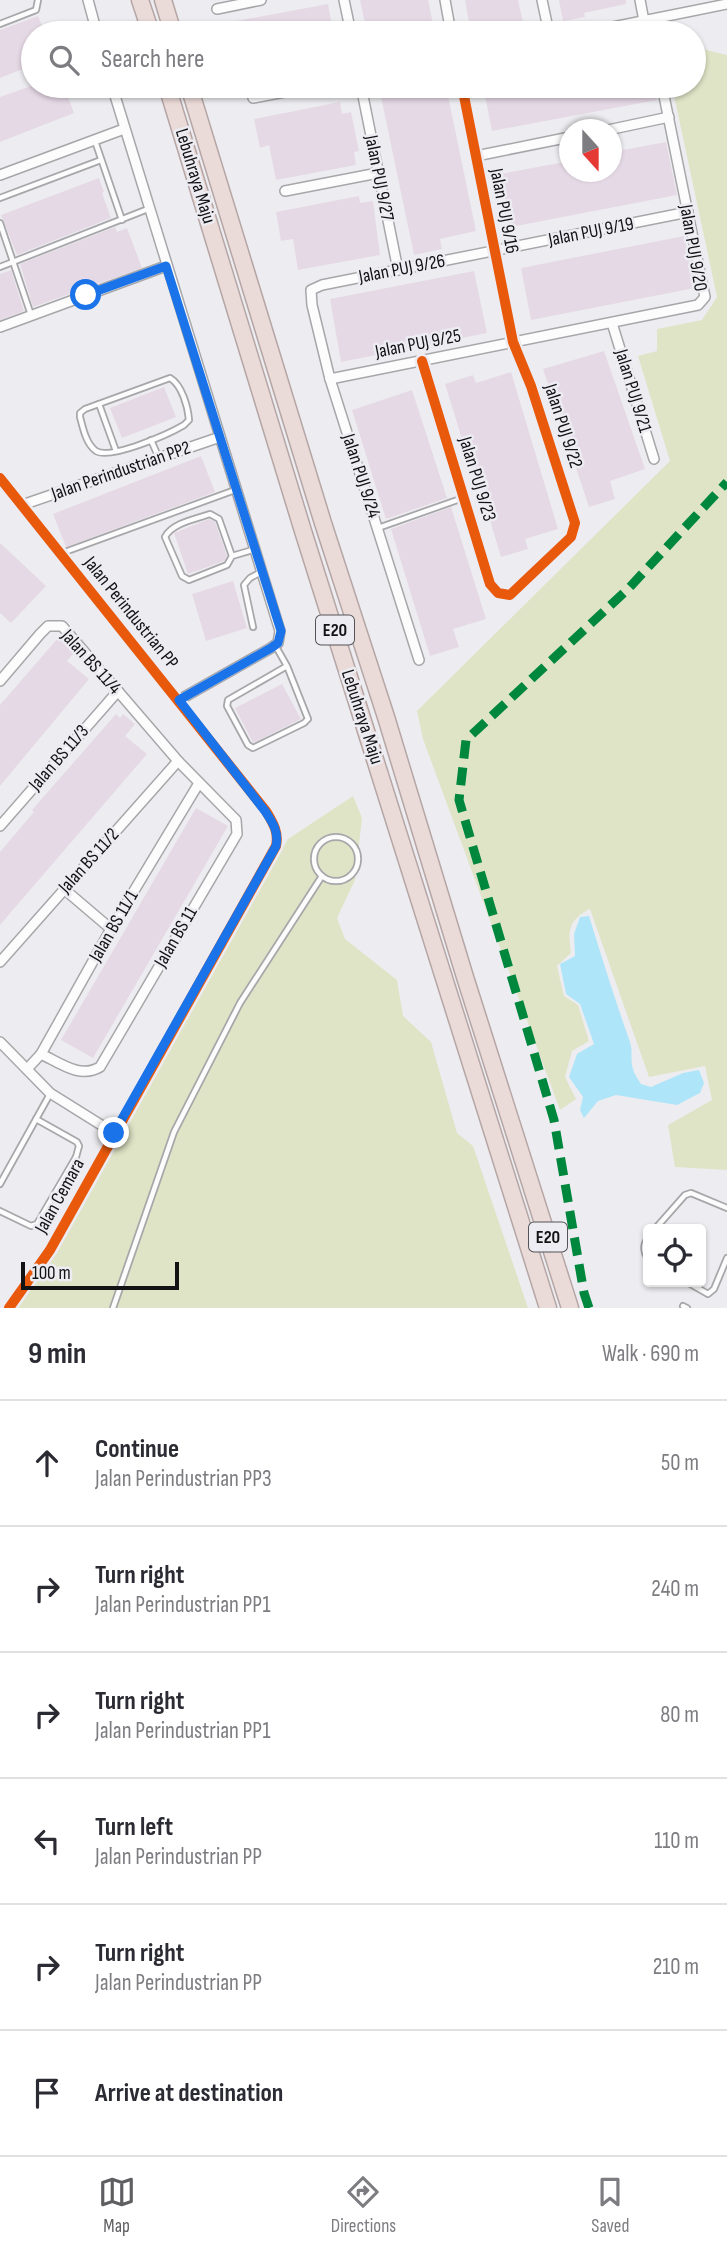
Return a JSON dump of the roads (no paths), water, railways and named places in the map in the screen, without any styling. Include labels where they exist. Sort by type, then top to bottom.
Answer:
[{"type":"highway","points":[[140,0],[146,21]]},
{"type":"highway","points":[[163,0],[169,21]]},
{"type":"highway","name":"Lebuhraya Maju","points":[[171,98],[303,531],[548,1308]]},
{"type":"highway","name":"Lebuhraya Maju","points":[[193,98],[323,523],[570,1308]]},
{"type":"street","points":[[88,0],[94,21]]},
{"type":"street","points":[[217,9],[261,0]]},
{"type":"street","points":[[344,0],[348,21]]},
{"type":"street","points":[[445,0],[449,21]]},
{"type":"street","points":[[542,0],[546,21]]},
{"type":"street","points":[[640,0],[647,21],[727,4]]},
{"type":"street","points":[[115,98],[281,631],[281,637],[275,645],[179,700]]},
{"type":"street","name":"Jalan PUJ 9/27","points":[[363,98],[398,270]]},
{"type":"street","name":"Jalan PUJ 9/16","points":[[464,98],[513,342]]},
{"type":"street","name":"Jalan PUJ 9/20","points":[[513,342],[698,305],[705,297],[665,98]]},
{"type":"street","points":[[622,127],[669,117]]},
{"type":"street","points":[[0,175],[124,129]]},
{"type":"street","points":[[476,156],[559,139]]},
{"type":"street","points":[[285,191],[378,173]]},
{"type":"street","name":"Jalan PUJ 9/19","points":[[495,251],[688,212]]},
{"type":"street","name":"Jalan PUJ 9/26","points":[[311,290],[322,285],[495,251]]},
{"type":"street","points":[[0,327],[166,266]]},
{"type":"street","name":"Jalan PUJ 9/24","points":[[311,290],[312,306],[330,379],[419,660]]},
{"type":"street","name":"Jalan PUJ 9/21","points":[[612,323],[654,459]]},
{"type":"street","name":"Jalan PUJ 9/25","points":[[330,379],[513,342]]},
{"type":"street","name":"Jalan PUJ 9/22","points":[[510,595],[571,537],[575,523],[531,386],[513,342]]},
{"type":"street","name":"Jalan PUJ 9/23","points":[[422,360],[490,584],[498,593],[510,595]]},
{"type":"street","name":"Jalan Perindustrian PP2","points":[[22,505],[220,437]]},
{"type":"street","name":"Jalan Perindustrian PP","points":[[0,478],[179,700],[265,811],[278,836],[276,846],[114,1133]]},
{"type":"street","name":"Jalan BS 11/4","points":[[0,681],[48,626],[62,626],[178,761]]},
{"type":"street","name":"Jalan BS 11/3","points":[[0,825],[118,691]]},
{"type":"street","name":"Jalan BS 11","points":[[41,1054],[82,1073],[92,1072],[100,1067],[237,834],[236,820],[178,761]]},
{"type":"street","name":"Jalan BS 11/2","points":[[0,962],[178,761]]},
{"type":"street","name":"Jalan BS 11/1","points":[[27,1069],[41,1054],[111,929],[199,783]]},
{"type":"street","points":[[64,889],[111,929]]},
{"type":"street","points":[[0,1042],[50,1093],[114,1133]]},
{"type":"street","name":"Jalan Cemara","points":[[9,1308],[50,1251],[114,1133]]},
{"type":"lane","points":[[0,24],[36,10],[38,0]]},
{"type":"lane","points":[[95,140],[122,220]]},
{"type":"lane","points":[[0,198],[101,160]]},
{"type":"lane","points":[[0,267],[148,209]]},
{"type":"lane","points":[[0,223],[32,316]]},
{"type":"lane","points":[[170,378],[176,382],[189,410],[189,421],[176,430],[151,440],[116,451],[97,452],[90,445],[80,413],[99,404],[170,378]]},
{"type":"lane","points":[[99,404],[116,451]]},
{"type":"lane","points":[[151,440],[159,457]]},
{"type":"lane","points":[[62,553],[236,489]]},
{"type":"lane","points":[[378,528],[464,497]]},
{"type":"lane","points":[[232,556],[219,519],[210,513],[175,527],[168,531],[165,537],[185,579],[189,580],[227,565],[232,556],[256,549]]},
{"type":"lane","points":[[253,626],[244,585],[250,578],[262,572]]},
{"type":"lane","points":[[275,645],[287,666],[308,719],[264,745],[253,748],[248,745],[227,706],[228,700],[287,666]]},
{"type":"lane","points":[[328,838],[346,839],[357,853],[358,862],[354,870],[339,881],[322,876],[316,869],[315,851],[328,838]]},
{"type":"lane","points":[[113,1308],[174,1132],[240,1003],[322,876]]},
{"type":"lane","points":[[0,1184],[50,1093]]},
{"type":"lane","points":[[0,1211],[31,1226],[37,1224],[75,1157],[79,1146],[77,1142],[36,1119]]},
{"type":"lane","points":[[659,1224],[685,1195],[691,1193],[727,1208]]},
{"type":"lane","points":[[696,1287],[708,1294],[714,1289],[727,1258]]},
{"type":"water","points":[[589,916],[630,1042],[632,1066],[637,1078],[641,1084],[651,1087],[683,1073],[699,1070],[704,1083],[700,1093],[677,1105],[616,1095],[598,1101],[584,1118],[580,1110],[583,1097],[569,1077],[577,1054],[594,1044],[580,1004],[566,994],[560,964],[575,956],[574,934],[580,917]]}]
